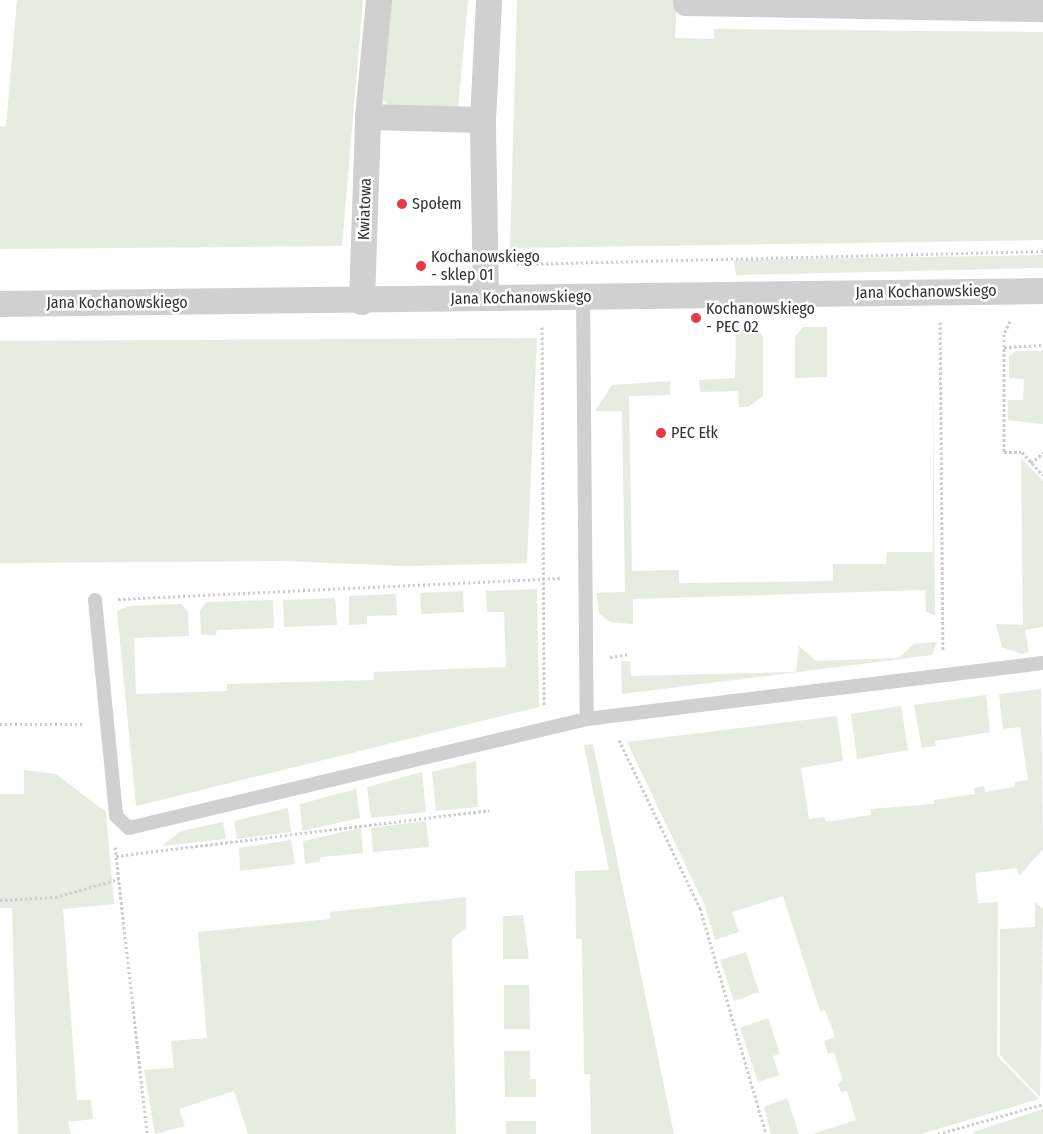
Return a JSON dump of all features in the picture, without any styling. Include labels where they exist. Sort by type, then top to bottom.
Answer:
[{"type":"street","name":"Kwiatowa","points":[[362,302],[368,117],[379,0]]},
{"type":"street","points":[[486,298],[483,120],[489,0]]},
{"type":"street","points":[[686,2],[820,1],[1043,9]]},
{"type":"street","points":[[368,117],[483,120]]},
{"type":"street","name":"Jana Kochanowskiego","points":[[0,304],[362,302],[583,296],[1043,291]]},
{"type":"lane","points":[[583,296],[586,719]]},
{"type":"lane","points":[[95,600],[116,816],[130,828],[142,827],[586,719],[1043,663]]},
{"type":"path","points":[[510,264],[1043,251]]},
{"type":"path","points":[[940,316],[944,658]]},
{"type":"path","points":[[1013,317],[1004,347],[1004,452],[1022,452],[1043,475]]},
{"type":"path","points":[[542,327],[544,711],[560,707],[567,692],[586,691]]},
{"type":"path","points":[[1004,347],[1043,346]]},
{"type":"path","points":[[1032,463],[1043,453]]},
{"type":"path","points":[[95,600],[584,577]]},
{"type":"path","points":[[0,724],[83,724],[83,714]]},
{"type":"path","points":[[609,737],[617,736],[700,908],[766,1134]]},
{"type":"path","points":[[116,856],[489,810]]},
{"type":"path","points":[[116,816],[116,856],[147,1134]]},
{"type":"path","points":[[0,900],[55,897],[119,879]]},
{"type":"path","points":[[938,1134],[1043,1104]]},
{"type":"shaded area","points":[[17,0],[363,0],[342,246],[0,249],[0,127],[6,126]]},
{"type":"shaded area","points":[[391,0],[468,0],[458,109],[389,106],[383,99]]},
{"type":"shaded area","points":[[517,0],[677,0],[675,38],[714,39],[714,29],[1043,32],[1043,240],[510,248]]},
{"type":"shaded area","points":[[1043,255],[1043,268],[736,275],[734,260]]},
{"type":"shaded area","points":[[803,327],[827,327],[827,377],[795,378],[795,337]]},
{"type":"shaded area","points":[[736,328],[757,328],[763,337],[763,396],[748,407],[739,407],[738,391],[700,392],[699,380],[735,378]]},
{"type":"shaded area","points":[[537,338],[527,563],[407,566],[284,561],[0,563],[0,341]]},
{"type":"shaded area","points":[[1016,351],[1043,351],[1043,424],[1008,420],[1008,400],[1023,400],[1024,379],[1009,378],[1009,356]]},
{"type":"shaded area","points":[[933,380],[935,615],[926,612],[925,590],[633,599],[633,624],[610,622],[599,613],[596,593],[625,592],[622,411],[595,411],[612,385],[670,381],[670,395],[629,396],[632,571],[679,570],[679,583],[833,581],[833,564],[886,564],[887,552],[933,552]]},
{"type":"shaded area","points":[[1021,458],[1043,481],[1043,627],[1025,630],[1029,652],[1021,654],[1002,647],[996,624],[1023,625]]},
{"type":"shaded area","points":[[537,589],[539,707],[136,806],[117,611],[129,606],[181,604],[188,612],[189,636],[134,638],[136,694],[227,691],[227,684],[374,680],[374,672],[506,667],[504,612],[487,612],[486,591]]},
{"type":"shaded area","points":[[463,591],[464,612],[421,614],[420,593]]},
{"type":"shaded area","points":[[396,594],[397,615],[367,616],[367,624],[349,625],[349,596]]},
{"type":"shaded area","points":[[335,598],[337,625],[284,627],[283,600]]},
{"type":"shaded area","points":[[273,600],[274,628],[217,630],[216,635],[201,635],[200,611],[206,602]]},
{"type":"shaded area","points":[[937,642],[932,655],[622,694],[621,661],[630,661],[631,676],[796,672],[799,646],[816,661],[899,658],[914,644]]},
{"type":"shaded area","points":[[1041,689],[1043,849],[1019,876],[1017,868],[975,873],[978,903],[998,902],[997,1056],[1039,1099],[921,1134],[812,1134],[856,1120],[847,1091],[841,1092],[838,1084],[843,1081],[834,1052],[828,1054],[824,1041],[835,1037],[825,1010],[820,1011],[783,896],[732,912],[739,932],[715,940],[705,906],[627,742],[837,716],[843,761],[801,768],[809,819],[824,817],[826,822],[871,815],[871,809],[934,804],[934,800],[975,794],[974,788],[984,786],[985,792],[1015,787],[1014,782],[1028,780],[1020,727],[1003,729],[999,694]]},
{"type":"shaded area","points":[[986,695],[990,732],[935,741],[936,746],[922,748],[914,705]]},
{"type":"shaded area","points":[[901,706],[908,750],[857,759],[851,714]]},
{"type":"shaded area","points":[[593,744],[674,1134],[591,1134],[590,1074],[584,1074],[582,939],[576,939],[575,871],[609,870],[584,745]]},
{"type":"shaded area","points":[[476,761],[478,807],[436,811],[432,772]]},
{"type":"shaded area","points":[[24,770],[56,774],[106,812],[114,904],[63,909],[77,1100],[91,1100],[93,1119],[68,1122],[71,1134],[18,1134],[12,908],[0,908],[0,794],[24,794]]},
{"type":"shaded area","points":[[422,772],[426,812],[371,818],[367,787]]},
{"type":"shaded area","points":[[356,789],[360,818],[302,831],[300,804]]},
{"type":"shaded area","points":[[288,808],[291,832],[237,839],[234,821]]},
{"type":"shaded area","points":[[426,821],[429,847],[373,852],[371,828]]},
{"type":"shaded area","points":[[223,822],[226,839],[162,846],[181,831]]},
{"type":"shaded area","points":[[361,828],[363,853],[320,857],[320,862],[305,864],[303,841]]},
{"type":"shaded area","points":[[291,840],[295,864],[240,871],[239,848]]},
{"type":"shaded area","points":[[466,897],[466,928],[452,939],[456,1134],[248,1134],[234,1091],[179,1109],[185,1126],[155,1134],[144,1070],[174,1068],[171,1041],[207,1038],[198,932],[330,919],[330,912]]},
{"type":"shaded area","points":[[1035,902],[1043,909],[1040,1097],[1000,1055],[1000,929],[1035,927]]},
{"type":"shaded area","points":[[523,915],[529,959],[503,959],[503,916]]},
{"type":"shaded area","points":[[746,952],[759,992],[734,1001],[720,960]]},
{"type":"shaded area","points":[[504,985],[529,985],[530,1029],[504,1029]]},
{"type":"shaded area","points":[[768,1018],[780,1054],[773,1056],[779,1075],[758,1082],[740,1028]]},
{"type":"shaded area","points":[[504,1051],[530,1051],[530,1079],[536,1079],[536,1097],[505,1097]]},
{"type":"shaded area","points":[[787,1098],[799,1134],[771,1134],[764,1107]]},
{"type":"shaded area","points":[[1043,1109],[1043,1134],[974,1134],[973,1132]]},
{"type":"shaded area","points":[[506,1121],[536,1121],[536,1134],[506,1134]]},
{"type":"place","name":"Społem","points":[[402,204]]},
{"type":"place","name":"Kochanowskiego - sklep 01","points":[[421,266]]},
{"type":"place","name":"Kochanowskiego - PEC 02","points":[[696,318]]},
{"type":"place","name":"PEC Ełk","points":[[661,433]]}]
